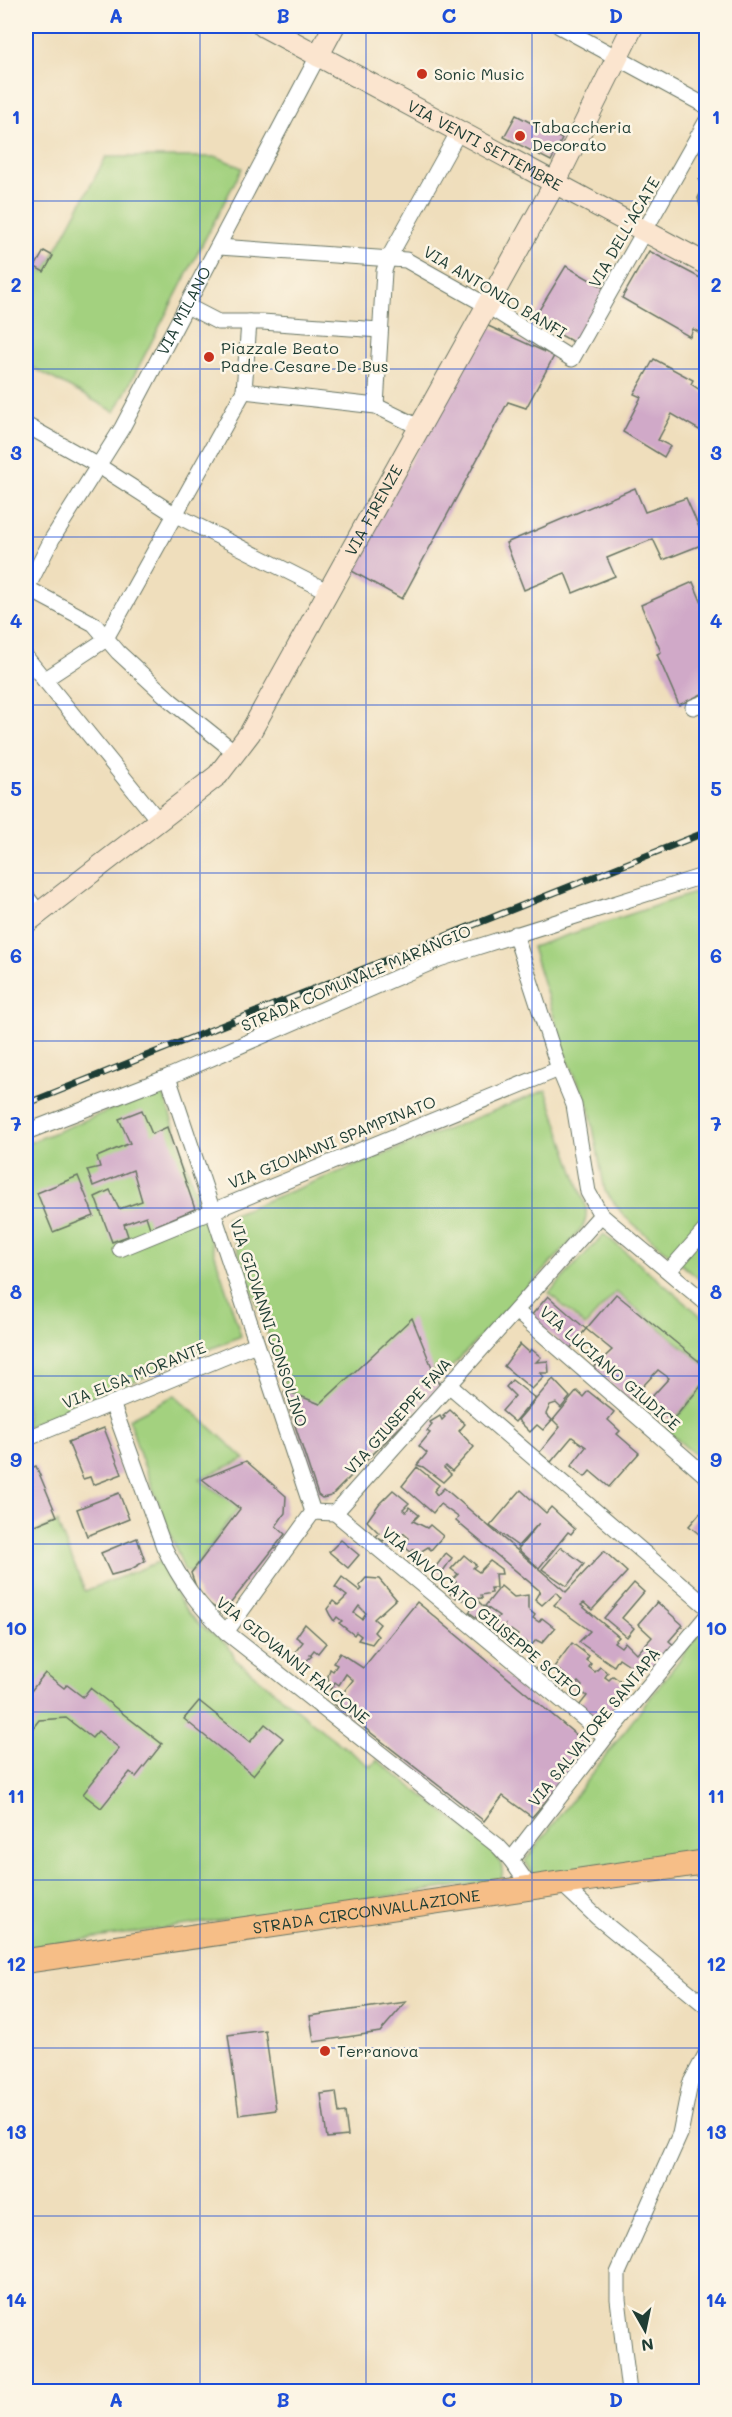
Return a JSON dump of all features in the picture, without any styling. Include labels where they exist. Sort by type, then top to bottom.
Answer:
[{"type":"main road","name":"STRADA CIRCONVALLAZIONE","points":[[26,1961],[706,1862]]},
{"type":"street","name":"VIA VENTI SETTEMBRE","points":[[263,26],[706,264]]},
{"type":"street","name":"VIA MILANO","points":[[26,589],[52,539],[122,428],[334,26]]},
{"type":"street","points":[[559,26],[706,106]]},
{"type":"street","name":"VIA FIRENZE","points":[[32,918],[218,775],[250,733],[555,183],[633,26]]},
{"type":"street","name":"VIA DELL'ACATE","points":[[572,359],[706,122]]},
{"type":"street","points":[[376,406],[384,271],[388,259],[459,131]]},
{"type":"street","name":"VIA ANTONIO BANFI","points":[[219,247],[406,260],[486,305],[572,359]]},
{"type":"street","points":[[187,306],[218,322],[256,322],[380,330]]},
{"type":"street","points":[[44,681],[105,640],[177,521],[250,392],[256,322]]},
{"type":"street","points":[[250,392],[376,406],[419,427]]},
{"type":"street","points":[[26,425],[99,466],[177,521],[327,591]]},
{"type":"street","points":[[26,589],[94,624],[105,640],[171,701],[236,753]]},
{"type":"street","points":[[26,657],[158,820]]},
{"type":"street","name":"STRADA COMUNALE MARANGIO","points":[[26,1132],[168,1077],[440,959],[706,875]]},
{"type":"street","points":[[26,896],[32,918]]},
{"type":"street","points":[[515,934],[559,1069],[574,1105],[588,1192],[601,1215],[706,1303]]},
{"type":"street","name":"VIA GIOVANNI SPAMPINATO","points":[[120,1249],[559,1069]]},
{"type":"street","name":"VIA GIOVANNI CONSOLINO","points":[[168,1077],[313,1512]]},
{"type":"street","name":"VIA GIUSEPPE FAVA","points":[[335,1513],[601,1215]]},
{"type":"street","points":[[669,1271],[706,1229]]},
{"type":"street","name":"VIA LUCIANO GIUDICE","points":[[516,1311],[706,1476]]},
{"type":"street","name":"VIA ELSA MORANTE","points":[[26,1438],[256,1344]]},
{"type":"street","points":[[450,1386],[706,1606]]},
{"type":"street","name":"VIA GIOVANNI FALCONE","points":[[112,1403],[164,1547],[174,1569],[200,1606],[226,1632],[489,1839],[511,1860],[530,1887]]},
{"type":"street","points":[[226,1632],[313,1512],[335,1513]]},
{"type":"street","name":"VIA AVVOCATO GIUSEPPE SCIFO","points":[[335,1513],[606,1737]]},
{"type":"street","name":"VIA SALVATORE SANTAPÀ","points":[[511,1860],[606,1737],[706,1617]]},
{"type":"street","points":[[561,1883],[598,1918],[706,2006]]},
{"type":"street","points":[[629,2391],[618,2299],[618,2273],[680,2134],[690,2084],[706,2054]]},
{"type":"green space","points":[[106,157],[218,157],[242,168],[115,412],[26,364],[26,285],[35,267],[44,272]]},
{"type":"green space","points":[[706,889],[706,1285],[624,1216],[605,1191],[589,1106],[567,1059],[532,947]]},
{"type":"green space","points":[[162,1089],[241,1336],[26,1427],[26,1144]]},
{"type":"green space","points":[[546,1090],[585,1204],[586,1216],[583,1226],[568,1245],[326,1498],[226,1217]]},
{"type":"green space","points":[[604,1234],[706,1320],[706,1366],[616,1292],[585,1326],[549,1293]]},
{"type":"green space","points":[[706,1383],[706,1464],[666,1430]]},
{"type":"green space","points":[[175,1395],[245,1459],[199,1479],[239,1507],[191,1573],[184,1570],[139,1452],[129,1419]]},
{"type":"green space","points":[[57,1522],[85,1591],[161,1561],[185,1608],[196,1621],[224,1642],[235,1659],[371,1767],[377,1760],[489,1847],[502,1866],[501,1880],[26,1948],[26,1535]]},
{"type":"green space","points":[[706,1625],[706,1850],[536,1879],[525,1861]]},
{"type":"building","points":[[516,115],[562,139],[551,161],[504,137]]},
{"type":"building","points":[[706,178],[706,229],[698,198],[702,190],[699,180]]},
{"type":"building","points":[[44,251],[53,256],[44,272],[35,267]]},
{"type":"building","points":[[649,251],[706,281],[706,336],[693,329],[690,337],[622,298]]},
{"type":"building","points":[[566,266],[606,289],[577,344],[533,320]]},
{"type":"building","points":[[486,325],[554,356],[526,408],[508,402],[402,599],[350,570]]},
{"type":"building","points":[[654,359],[693,380],[691,384],[706,394],[706,434],[672,414],[658,440],[670,446],[664,457],[623,432],[641,397],[634,394]]},
{"type":"building","points":[[635,488],[645,512],[686,498],[706,543],[663,560],[653,539],[607,558],[615,576],[573,593],[565,573],[524,590],[506,543]]},
{"type":"building","points":[[693,582],[706,613],[706,692],[679,705],[657,654],[661,652],[641,605]]},
{"type":"building","points":[[142,1110],[152,1134],[167,1127],[195,1209],[150,1228],[146,1216],[124,1224],[128,1236],[112,1242],[95,1197],[110,1190],[119,1209],[142,1201],[133,1170],[93,1186],[87,1170],[100,1167],[97,1157],[130,1143],[119,1119]]},
{"type":"building","points":[[78,1176],[94,1216],[53,1232],[37,1193]]},
{"type":"building","points":[[616,1294],[706,1367],[706,1380],[672,1421],[648,1401],[669,1378],[658,1370],[630,1400],[593,1368],[612,1350],[586,1329]]},
{"type":"building","points":[[548,1296],[586,1329],[569,1350],[530,1317]]},
{"type":"building","points":[[412,1318],[440,1387],[331,1496],[322,1498],[318,1495],[284,1392],[288,1391],[320,1404]]},
{"type":"building","points":[[520,1344],[529,1352],[531,1349],[541,1357],[536,1362],[548,1361],[549,1373],[540,1373],[544,1377],[532,1389],[504,1366]]},
{"type":"building","points":[[553,1379],[570,1397],[561,1408],[556,1403],[550,1405],[546,1414],[552,1420],[543,1430],[537,1425],[530,1432],[518,1420]]},
{"type":"building","points":[[512,1380],[535,1398],[515,1422],[502,1411],[515,1396],[506,1387]]},
{"type":"building","points":[[577,1391],[583,1397],[588,1391],[614,1412],[608,1420],[620,1431],[617,1434],[639,1453],[609,1487],[590,1471],[585,1477],[571,1466],[586,1447],[572,1437],[551,1462],[539,1453],[560,1427],[553,1420]]},
{"type":"building","points":[[450,1410],[465,1424],[459,1431],[474,1447],[452,1471],[446,1466],[444,1468],[451,1474],[443,1482],[417,1465],[427,1453],[419,1446],[430,1433],[427,1431],[432,1425],[430,1422],[440,1416],[442,1420]]},
{"type":"building","points":[[104,1428],[122,1474],[93,1485],[90,1477],[83,1479],[68,1442]]},
{"type":"building","points":[[246,1461],[286,1496],[285,1513],[276,1526],[285,1534],[223,1613],[200,1598],[191,1573],[240,1509],[202,1479]]},
{"type":"building","points":[[36,1466],[57,1516],[26,1529],[26,1470]]},
{"type":"building","points":[[417,1467],[439,1485],[434,1491],[437,1495],[444,1488],[566,1592],[604,1551],[627,1572],[592,1610],[584,1603],[581,1605],[619,1637],[614,1642],[621,1647],[625,1642],[637,1654],[652,1637],[638,1624],[657,1602],[683,1625],[669,1641],[676,1647],[655,1670],[645,1661],[637,1670],[619,1658],[614,1666],[579,1642],[590,1631],[554,1605],[561,1598],[556,1592],[542,1605],[535,1599],[540,1591],[456,1521],[458,1517],[440,1504],[433,1513],[402,1486]]},
{"type":"building","points":[[393,1490],[409,1503],[403,1509],[406,1512],[409,1507],[419,1515],[413,1521],[427,1528],[430,1525],[443,1536],[431,1550],[428,1547],[420,1552],[414,1549],[411,1552],[403,1546],[409,1538],[403,1533],[399,1538],[391,1532],[383,1541],[376,1537],[379,1533],[367,1521]]},
{"type":"building","points":[[521,1490],[546,1513],[551,1507],[575,1529],[571,1534],[568,1532],[539,1568],[518,1549],[539,1523],[518,1546],[490,1526]]},
{"type":"building","points":[[119,1493],[129,1519],[87,1536],[77,1509]]},
{"type":"building","points":[[706,1506],[706,1535],[704,1538],[689,1526]]},
{"type":"building","points":[[137,1538],[145,1561],[130,1570],[111,1575],[101,1553]]},
{"type":"building","points":[[341,1540],[359,1555],[348,1568],[329,1552]]},
{"type":"building","points":[[561,1547],[584,1564],[567,1586],[542,1569]]},
{"type":"building","points":[[446,1553],[452,1558],[441,1574],[434,1569]]},
{"type":"building","points":[[464,1555],[476,1565],[473,1568],[479,1572],[490,1561],[501,1569],[502,1574],[495,1574],[496,1588],[491,1588],[492,1593],[481,1595],[482,1598],[462,1600],[465,1592],[463,1590],[456,1598],[450,1594],[455,1588],[453,1586],[456,1582],[453,1579],[458,1574],[451,1569]]},
{"type":"building","points":[[342,1577],[360,1591],[362,1589],[359,1586],[366,1578],[379,1579],[396,1599],[374,1619],[380,1624],[374,1632],[378,1636],[372,1644],[358,1640],[361,1636],[356,1632],[354,1635],[339,1623],[342,1621],[337,1617],[334,1621],[330,1615],[327,1609],[333,1601],[338,1605],[347,1596],[335,1587]],"holes":[[[359,1606],[366,1613],[362,1619],[354,1613]]]},
{"type":"building","points":[[634,1583],[644,1592],[622,1618],[634,1628],[627,1637],[604,1618]]},
{"type":"building","points":[[501,1586],[514,1597],[528,1595],[528,1609],[535,1615],[533,1618],[539,1622],[542,1618],[555,1628],[542,1643],[536,1640],[531,1646],[525,1641],[523,1644],[515,1638],[518,1635],[511,1630],[506,1632],[505,1625],[496,1635],[488,1629],[499,1616],[485,1606]]},
{"type":"building","points":[[478,1601],[485,1608],[477,1618],[469,1612]]},
{"type":"building","points":[[417,1602],[592,1748],[532,1817],[503,1796],[484,1821],[334,1704],[353,1680],[346,1674],[339,1685],[335,1682],[330,1690],[328,1676],[330,1669],[333,1671],[337,1665],[333,1663],[340,1653],[363,1668]]},
{"type":"building","points":[[305,1624],[326,1643],[318,1653],[314,1650],[310,1655],[312,1656],[306,1661],[292,1662],[299,1655],[295,1652],[303,1642],[296,1637]]},
{"type":"building","points":[[572,1643],[589,1656],[586,1660],[595,1672],[600,1667],[608,1673],[605,1677],[609,1680],[613,1676],[627,1686],[618,1702],[625,1707],[608,1728],[579,1706],[587,1696],[579,1690],[582,1686],[578,1682],[573,1689],[561,1680],[565,1675],[554,1667]]},
{"type":"building","points":[[45,1673],[64,1688],[67,1685],[83,1697],[90,1688],[162,1744],[136,1777],[130,1772],[101,1808],[83,1794],[119,1748],[98,1731],[92,1738],[66,1718],[39,1720],[26,1737],[26,1691],[28,1688],[31,1691]]},
{"type":"building","points":[[199,1701],[250,1742],[265,1724],[283,1738],[253,1775],[184,1719]]},
{"type":"building","points":[[406,2002],[380,2032],[314,2042],[310,2016]]},
{"type":"building","points":[[265,2030],[276,2110],[239,2115],[228,2035]]},
{"type":"building","points":[[336,2092],[339,2113],[345,2112],[348,2136],[327,2138],[321,2094]]},
{"type":"railway","points":[[26,1104],[706,832]]},
{"type":"place","name":"Sonic Music","points":[[422,74]]},
{"type":"place","name":"Tabaccheria Decorato","points":[[520,136]]},
{"type":"place","name":"Piazzale Beato Padre Cesare De Bus","points":[[209,357]]},
{"type":"place","name":"Terranova","points":[[325,2051]]}]
